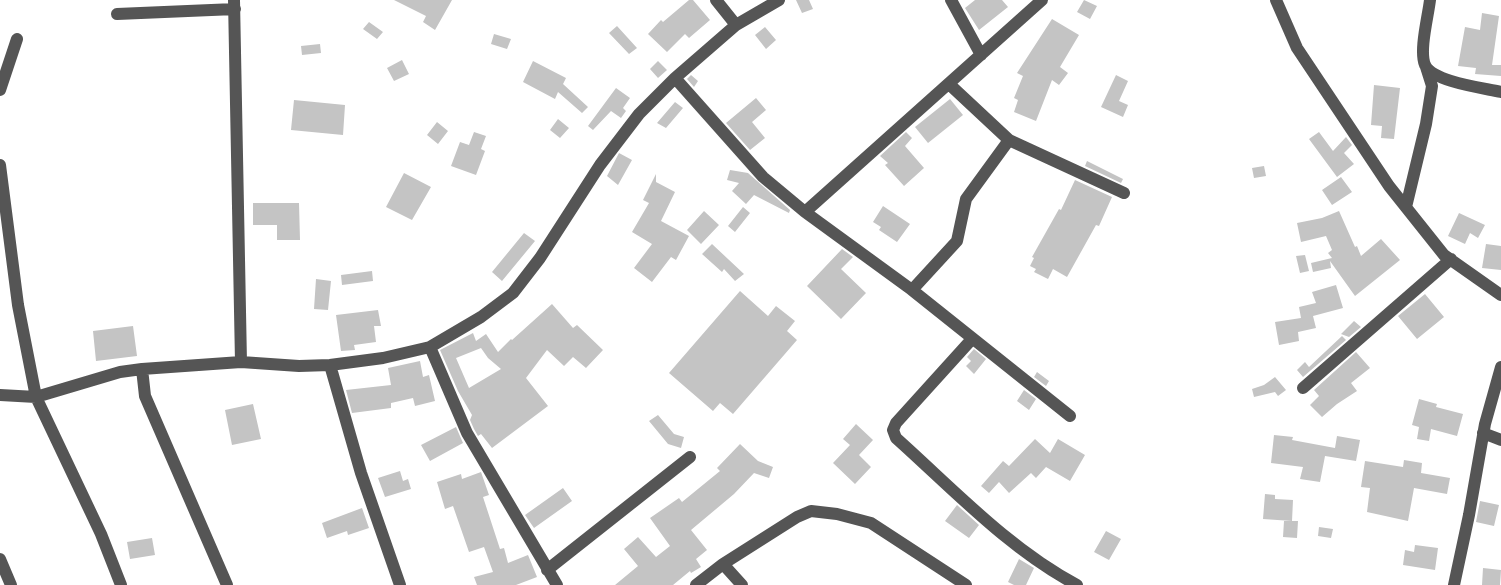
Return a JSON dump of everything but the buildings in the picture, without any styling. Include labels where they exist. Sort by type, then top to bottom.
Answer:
[{"type":"street","points":[[716,0],[736,25]]},
{"type":"street","points":[[0,395],[36,397],[120,372],[142,369],[241,362],[299,366],[330,365],[383,358],[430,346],[480,318],[513,293],[540,258],[600,164],[639,114],[675,78],[736,25],[779,0]]},
{"type":"street","points":[[951,0],[981,55]]},
{"type":"street","points":[[805,212],[1042,0]]},
{"type":"street","points":[[1276,0],[1297,48],[1406,207],[1444,255],[1501,295]]},
{"type":"street","points":[[1406,207],[1426,124],[1432,86],[1423,53],[1430,0]]},
{"type":"street","points":[[117,14],[235,5],[241,362]]},
{"type":"street","points":[[0,90],[17,39]]},
{"type":"street","points":[[1426,67],[1436,76],[1501,92]]},
{"type":"street","points":[[675,78],[763,177],[805,212],[912,290],[1070,416]]},
{"type":"street","points":[[949,84],[1009,140],[1124,194]]},
{"type":"street","points":[[912,290],[957,241],[966,199],[1009,140]]},
{"type":"street","points":[[0,165],[18,305],[36,397],[101,534],[121,585]]},
{"type":"street","points":[[1303,388],[1451,259]]},
{"type":"street","points":[[972,339],[896,423],[893,430],[896,438],[998,529],[1057,574],[1077,585]]},
{"type":"street","points":[[430,346],[467,432],[557,585]]},
{"type":"street","points":[[330,365],[361,473],[400,585]]},
{"type":"street","points":[[1454,585],[1484,433],[1501,367]]},
{"type":"street","points":[[142,369],[145,396],[227,585]]},
{"type":"street","points":[[1484,433],[1501,440]]},
{"type":"street","points":[[547,570],[690,457]]},
{"type":"street","points":[[696,585],[723,564],[797,517],[811,511],[837,514],[872,523],[966,585]]},
{"type":"street","points":[[0,559],[11,585]]},
{"type":"street","points":[[723,564],[742,585]]}]
